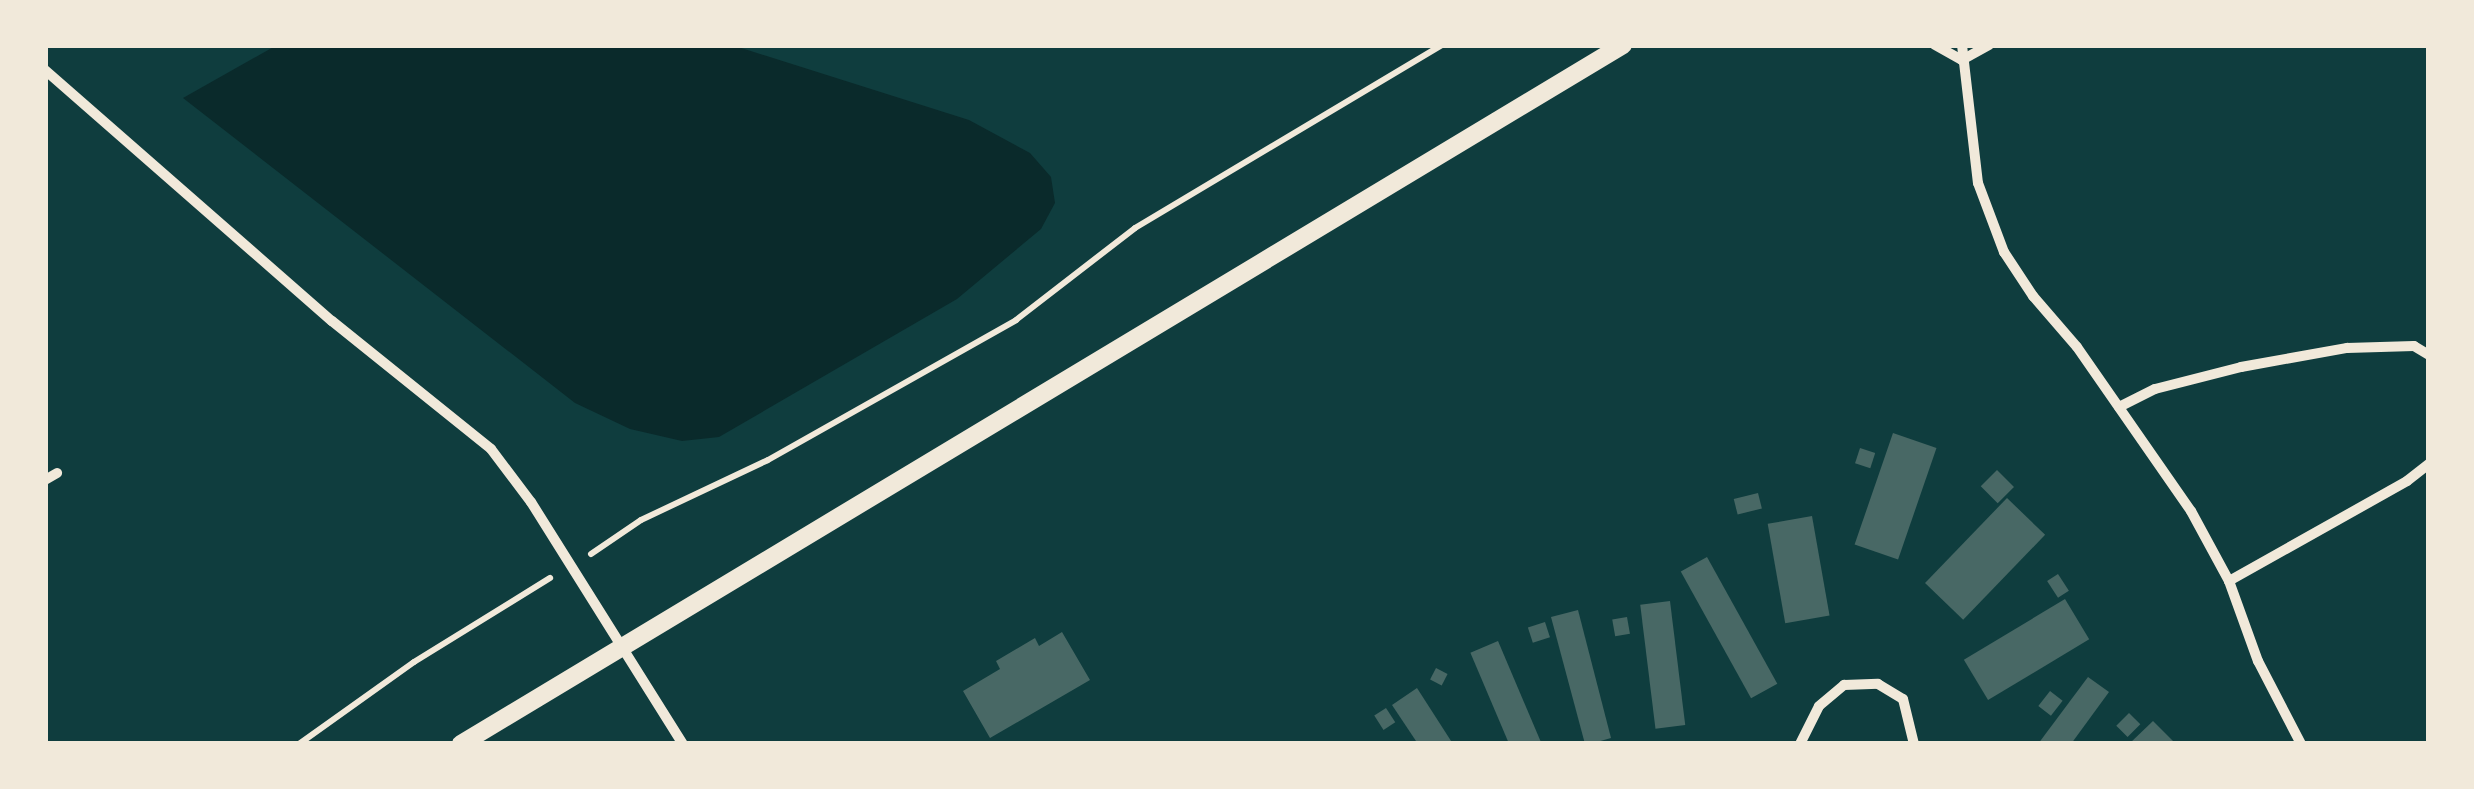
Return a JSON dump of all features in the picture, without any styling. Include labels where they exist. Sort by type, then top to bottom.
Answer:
[{"type":"street","points":[[461,744],[1623,45]]},
{"type":"street","points":[[1935,45],[1962,60]]},
{"type":"street","points":[[1962,45],[1978,182],[2004,252],[2191,511],[2229,581],[2258,661],[2301,744]]},
{"type":"street","points":[[1962,60],[1990,45]]},
{"type":"street","points":[[45,70],[317,308],[491,449],[572,566],[683,744]]},
{"type":"street","points":[[2119,407],[2155,388],[2241,367],[2348,348],[2414,346],[2429,355]]},
{"type":"street","points":[[2229,581],[2406,482],[2429,464]]},
{"type":"street","points":[[45,480],[58,473]]},
{"type":"street","points":[[1800,744],[1819,706],[1844,686],[1878,684],[1903,700],[1914,744]]},
{"type":"path","points":[[299,744],[414,662],[641,520],[750,470],[1016,320],[1136,228],[1442,45]]},
{"type":"water","points":[[277,45],[732,45],[969,120],[1030,153],[1051,177],[1055,203],[1041,229],[957,299],[719,437],[682,441],[630,429],[575,403],[183,98]]},
{"type":"building","points":[[1893,433],[1936,448],[1898,560],[1855,545]]},
{"type":"building","points":[[1860,448],[1875,453],[1870,468],[1855,463]]},
{"type":"building","points":[[1997,470],[2014,487],[1998,503],[1981,486]]},
{"type":"building","points":[[1758,493],[1762,509],[1738,515],[1734,499]]},
{"type":"building","points":[[2007,498],[2045,535],[1963,620],[1925,583]]},
{"type":"building","points":[[1812,516],[1830,615],[1785,623],[1768,524]]},
{"type":"building","points":[[1707,557],[1777,684],[1751,698],[1681,572]]},
{"type":"building","points":[[2058,574],[2069,591],[2058,598],[2047,581]]},
{"type":"building","points":[[2065,599],[2089,639],[1988,700],[1964,660]]},
{"type":"building","points":[[1670,601],[1685,725],[1655,729],[1640,605]]},
{"type":"building","points":[[1578,610],[1611,738],[1590,744],[1585,744],[1551,617]]},
{"type":"building","points":[[1627,617],[1630,634],[1615,636],[1612,620]]},
{"type":"building","points":[[1545,622],[1550,637],[1533,643],[1528,628]]},
{"type":"building","points":[[1062,632],[1090,680],[990,738],[963,691],[1000,669],[996,661],[1035,638],[1039,646]]},
{"type":"building","points":[[1498,641],[1542,744],[1509,744],[1470,653]]},
{"type":"building","points":[[1436,668],[1448,674],[1442,685],[1430,680]]},
{"type":"building","points":[[2088,677],[2109,692],[2071,744],[2038,744]]},
{"type":"building","points":[[1417,688],[1453,744],[1418,744],[1392,705]]},
{"type":"building","points":[[2050,691],[2063,701],[2051,716],[2038,706]]},
{"type":"building","points":[[1386,708],[1395,722],[1384,730],[1374,716]]},
{"type":"building","points":[[2129,713],[2140,724],[2128,737],[2116,726]]},
{"type":"building","points":[[2153,721],[2176,744],[2129,744]]}]
